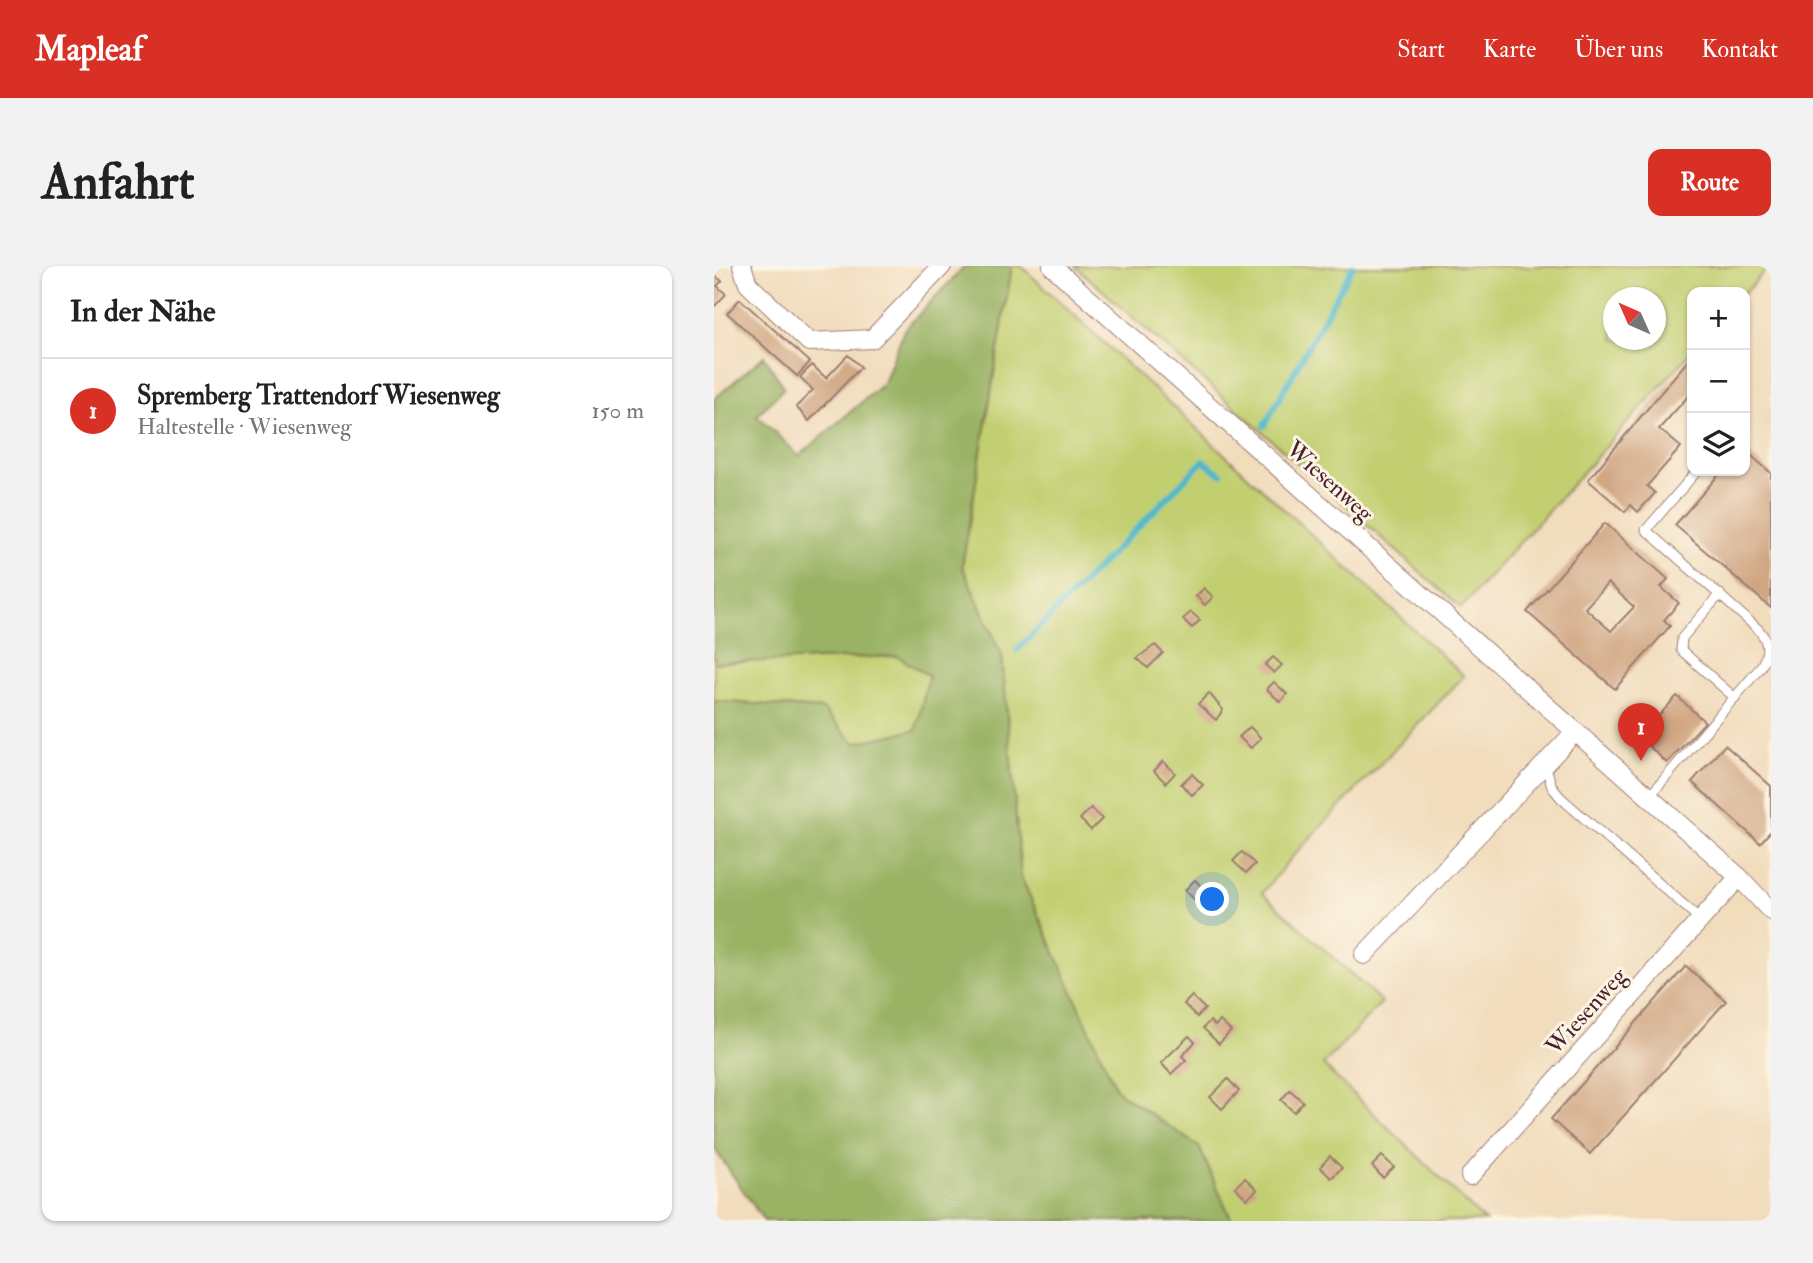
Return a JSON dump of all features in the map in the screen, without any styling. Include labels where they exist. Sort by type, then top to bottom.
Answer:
[{"type":"street","points":[[742,266],[748,284],[809,342],[872,339],[942,266]]},
{"type":"street","name":"Wiesenweg","points":[[1052,266],[1739,877],[1771,911]]},
{"type":"street","points":[[1364,955],[1574,733]]},
{"type":"street","name":"Wiesenweg","points":[[1470,1177],[1739,877]]},
{"type":"lane","points":[[1648,798],[1765,661],[1767,644],[1758,629],[1646,530],[1693,476]]},
{"type":"lane","points":[[1720,594],[1682,638],[1681,650],[1735,698]]},
{"type":"lane","points":[[1545,764],[1552,787],[1561,797],[1701,920]]},
{"type":"green space","points":[[965,266],[1012,266],[962,566],[1002,656],[1021,877],[1117,1091],[1199,1147],[1232,1221],[764,1221],[714,1148],[714,701],[823,709],[855,743],[916,730],[929,676],[897,656],[714,663],[714,399],[764,356],[784,388],[757,415],[799,456],[884,383],[904,330]]},
{"type":"green space","points":[[1012,266],[1021,266],[1464,676],[1292,857],[1262,893],[1382,1002],[1323,1065],[1485,1221],[1232,1221],[1199,1147],[1117,1091],[1021,877],[1002,656],[962,566]]},
{"type":"green space","points":[[1075,266],[1769,266],[1750,287],[1687,287],[1687,357],[1461,608]]},
{"type":"green space","points":[[897,656],[929,675],[916,730],[854,743],[823,709],[714,701],[714,663]]},
{"type":"building","points":[[714,275],[722,281],[717,286],[726,294],[714,307]]},
{"type":"building","points":[[740,299],[810,362],[797,376],[727,313]]},
{"type":"building","points":[[848,355],[861,367],[809,421],[796,407],[813,390],[800,377],[812,365],[826,378]]},
{"type":"building","points":[[1687,361],[1687,397],[1659,429],[1681,447],[1647,486],[1655,493],[1638,512],[1631,505],[1625,512],[1588,480]]},
{"type":"building","points":[[1750,454],[1771,473],[1771,608],[1675,525],[1718,476],[1750,476]]},
{"type":"building","points":[[1605,523],[1668,579],[1661,587],[1679,603],[1664,620],[1670,626],[1615,689],[1527,612]],"holes":[[[1608,583],[1634,607],[1611,631],[1585,608]]]},
{"type":"building","points":[[1204,588],[1213,597],[1205,605],[1196,596]]},
{"type":"building","points":[[1191,612],[1200,620],[1192,628],[1183,619]]},
{"type":"building","points":[[1155,645],[1163,653],[1148,668],[1137,658]]},
{"type":"building","points":[[1273,657],[1282,665],[1274,673],[1265,665]]},
{"type":"building","points":[[1274,682],[1287,694],[1280,702],[1267,689]]},
{"type":"building","points":[[1209,693],[1223,710],[1216,720],[1198,704]]},
{"type":"building","points":[[1677,696],[1705,722],[1667,763],[1639,737]]},
{"type":"building","points":[[1250,727],[1261,738],[1251,748],[1239,737]]},
{"type":"building","points":[[1725,745],[1771,786],[1771,831],[1760,843],[1692,782]]},
{"type":"building","points":[[1163,761],[1175,773],[1166,783],[1154,771]]},
{"type":"building","points":[[1192,774],[1203,785],[1192,795],[1181,784]]},
{"type":"building","points":[[1091,808],[1102,819],[1091,830],[1080,819]]},
{"type":"building","points":[[1242,852],[1255,864],[1246,873],[1233,861]]},
{"type":"building","points":[[1195,880],[1206,891],[1196,901],[1185,890]]},
{"type":"building","points":[[1686,966],[1726,1001],[1590,1154],[1551,1119]]},
{"type":"building","points":[[1192,996],[1205,1009],[1197,1017],[1184,1004]]},
{"type":"building","points":[[1210,1021],[1215,1026],[1220,1021],[1231,1031],[1219,1044],[1203,1028]]},
{"type":"building","points":[[1189,1036],[1195,1042],[1182,1056],[1186,1060],[1171,1074],[1161,1063]]},
{"type":"building","points":[[1228,1079],[1239,1091],[1222,1109],[1210,1097]]},
{"type":"building","points":[[1290,1090],[1303,1102],[1294,1112],[1281,1100]]},
{"type":"building","points":[[1330,1156],[1342,1168],[1331,1178],[1320,1167]]},
{"type":"building","points":[[1382,1156],[1394,1167],[1383,1178],[1372,1166]]},
{"type":"building","points":[[1245,1178],[1257,1190],[1247,1199],[1235,1187]]},
{"type":"waterway","points":[[1264,426],[1353,266]]},
{"type":"waterway","points":[[1017,650],[1203,461],[1221,474]]},
{"type":"place","name":"Spremberg Trattendorf Wiesenweg","points":[[1641,761]]}]
